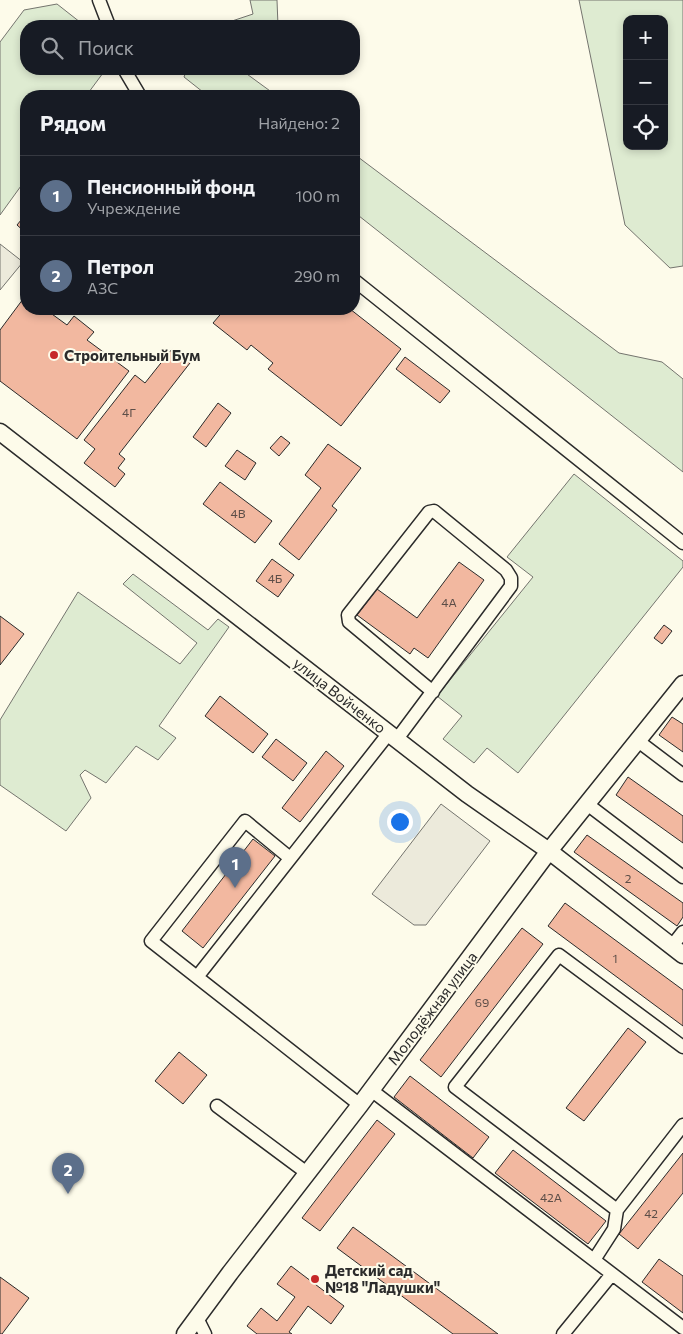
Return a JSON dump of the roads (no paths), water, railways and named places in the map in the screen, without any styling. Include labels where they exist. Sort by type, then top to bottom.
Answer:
[{"type":"main road","name":"улица Войченко","points":[[0,432],[467,794],[549,851],[678,951]]},
{"type":"main road","name":"Молодёжная улица","points":[[185,1334],[360,1105],[549,851],[683,684]]},
{"type":"lane","points":[[100,0],[106,20]]},
{"type":"lane","points":[[128,75],[136,90]]},
{"type":"lane","points":[[360,285],[683,543]]},
{"type":"lane","points":[[197,978],[290,858],[393,736],[433,692],[511,586],[511,578],[506,570],[434,511],[429,512],[348,616],[349,622],[433,692]]},
{"type":"lane","points":[[638,740],[683,775]]},
{"type":"lane","points":[[587,804],[683,877]]},
{"type":"lane","points":[[290,858],[245,821],[150,941],[360,1105]]},
{"type":"lane","points":[[678,951],[683,932]]},
{"type":"lane","points":[[617,1210],[455,1087],[559,955],[683,1047]]},
{"type":"lane","points":[[371,1090],[683,1328]]},
{"type":"lane","points":[[217,1106],[307,1174]]},
{"type":"lane","points":[[594,1260],[614,1229],[617,1210],[683,1125]]},
{"type":"lane","points":[[563,1334],[612,1274]]},
{"type":"lane","points":[[197,1318],[205,1334]]},
{"type":"place","name":"Строительный Бум","points":[[54,355]]},
{"type":"place","name":"Пенсионный фонд","points":[[235,888]]},
{"type":"place","name":"Петрол","points":[[68,1194]]},
{"type":"place","name":"Детский сад №18 \"Ладушки\"","points":[[315,1279]]}]
